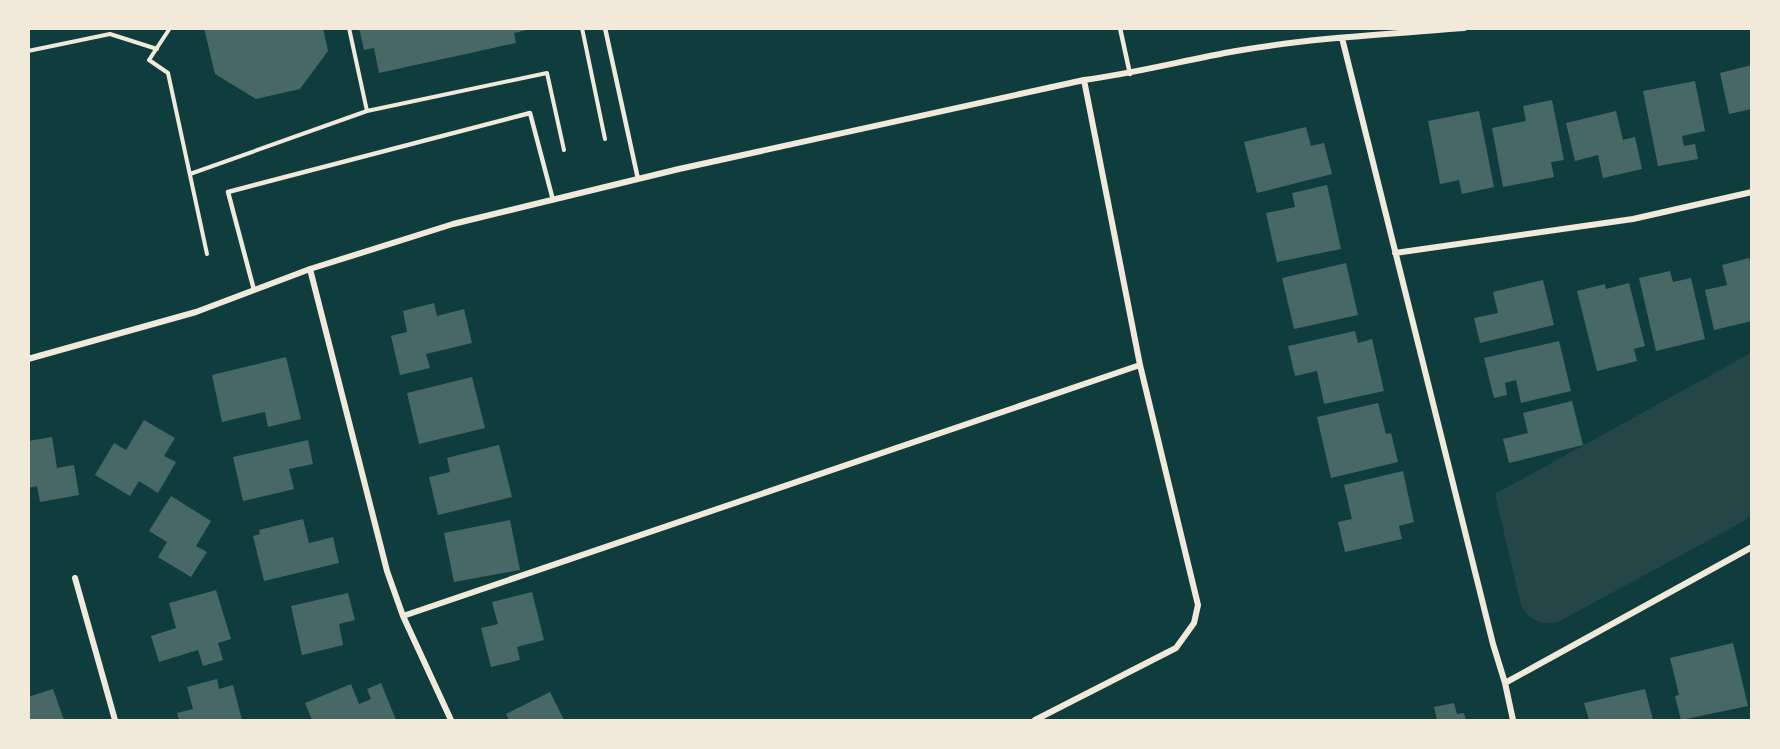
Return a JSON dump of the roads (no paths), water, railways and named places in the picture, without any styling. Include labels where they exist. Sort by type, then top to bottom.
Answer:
[{"type":"street","points":[[28,359],[196,312],[310,269],[453,224],[638,179],[1084,80],[1130,74],[1237,51],[1342,38],[1464,28]]},
{"type":"street","points":[[1342,38],[1493,644],[1505,683],[1512,720]]},
{"type":"street","points":[[1035,720],[1176,648],[1194,623],[1198,605],[1140,365],[1084,80]]},
{"type":"street","points":[[1395,254],[1633,219],[1752,192]]},
{"type":"street","points":[[310,269],[387,571],[403,616],[451,720]]},
{"type":"street","points":[[403,616],[1140,365]]},
{"type":"street","points":[[1505,683],[1752,547]]},
{"type":"street","points":[[75,578],[115,720]]},
{"type":"lane","points":[[605,28],[638,179]]},
{"type":"lane","points":[[1120,28],[1130,74]]},
{"type":"lane","points":[[254,290],[228,192],[530,113],[553,200]]}]
